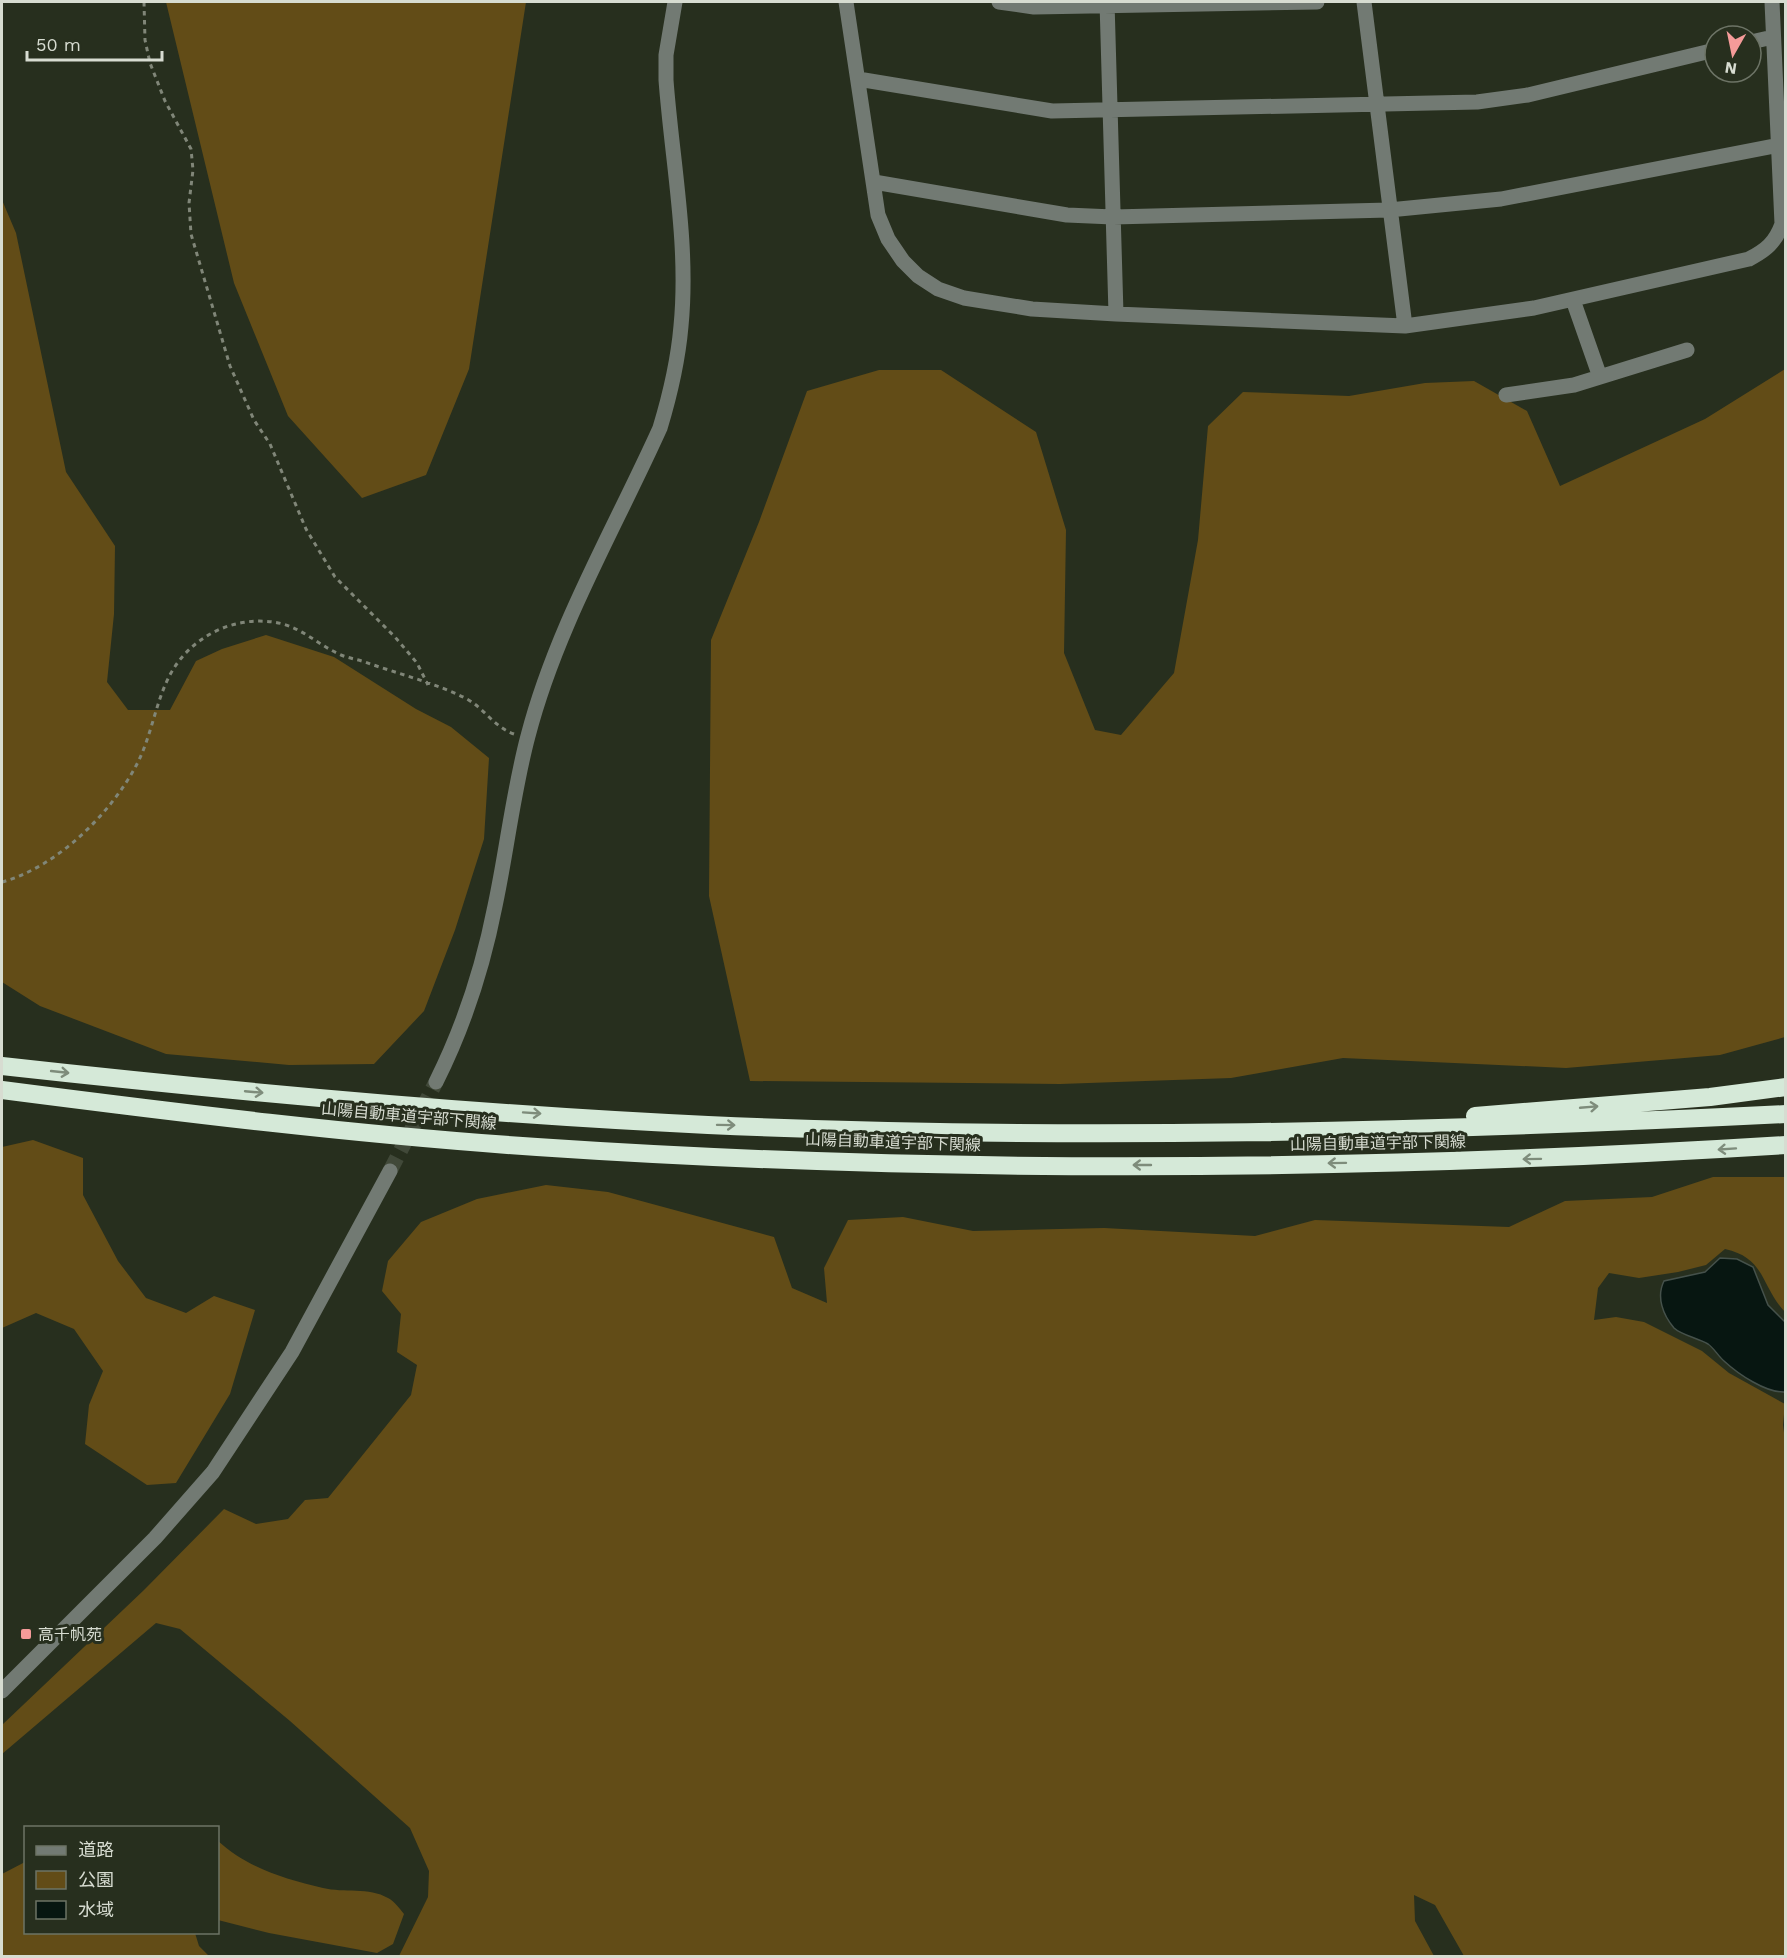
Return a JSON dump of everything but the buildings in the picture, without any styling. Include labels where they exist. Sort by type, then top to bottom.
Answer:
[{"type":"highway","name":"山陽自動車道宇部下関線","points":[[2,1066],[188,1087],[363,1102],[708,1125],[1121,1133],[1279,1132],[1551,1126],[1785,1114]]},
{"type":"highway","points":[[1279,1132],[1698,1098],[1785,1087]]},
{"type":"highway","name":"山陽自動車道宇部下関線","points":[[2,1090],[363,1132],[534,1147],[697,1157],[1030,1166],[1286,1165],[1585,1158],[1785,1145]]},
{"type":"street","points":[[436,1082],[456,1043],[477,981],[495,908],[527,738],[543,683],[567,624],[660,428],[674,375],[681,324],[683,278],[666,80],[666,54],[675,2]]},
{"type":"street","points":[[846,2],[878,215],[888,239],[918,276],[938,289],[964,298],[1032,309],[1405,326],[1573,300],[1749,259],[1768,249],[1778,236],[1782,224],[1783,179],[1779,145],[1772,2]]},
{"type":"street","points":[[999,2],[1034,7],[1107,3],[1317,2]]},
{"type":"street","points":[[1364,2],[1405,326]]},
{"type":"street","points":[[1107,3],[1116,314]]},
{"type":"street","points":[[1763,39],[1773,37]]},
{"type":"street","points":[[858,79],[1052,111],[1478,102],[1528,95],[1703,54]]},
{"type":"street","points":[[874,182],[1067,215],[1113,217],[1389,210],[1501,199],[1779,145]]},
{"type":"street","points":[[1573,300],[1600,377]]},
{"type":"street","points":[[1506,395],[1574,385],[1687,350]]},
{"type":"street","points":[[2,1691],[155,1538],[213,1472],[292,1352],[390,1171]]},
{"type":"path","points":[[144,2],[145,40],[150,63],[165,102],[190,149],[193,170],[189,203],[191,234],[230,366],[254,420],[270,444],[306,529],[335,577],[395,636],[417,663],[428,685]]},
{"type":"path","points":[[2,882],[38,868],[69,847],[114,798],[138,762],[171,672],[202,638],[248,620],[284,624],[301,631],[339,654],[469,700],[503,730],[527,738]]},
{"type":"green space","points":[[166,2],[526,2],[469,369],[426,475],[362,498],[288,416],[234,283]]},
{"type":"green space","points":[[2,200],[16,233],[66,472],[115,546],[114,614],[107,682],[128,710],[170,710],[196,661],[222,649],[266,635],[334,657],[416,709],[451,727],[489,758],[484,839],[455,930],[424,1011],[374,1064],[289,1065],[166,1054],[40,1006],[2,982]]},
{"type":"green space","points":[[1785,369],[1785,1037],[1720,1055],[1566,1068],[1343,1058],[1231,1078],[1060,1084],[750,1081],[709,896],[711,640],[759,522],[807,391],[879,370],[941,370],[1036,432],[1066,530],[1064,653],[1095,730],[1121,735],[1174,673],[1198,540],[1208,426],[1243,392],[1349,396],[1425,383],[1474,381],[1527,411],[1560,486],[1705,419]]},
{"type":"green space","points":[[33,1140],[83,1158],[83,1195],[118,1261],[146,1298],[186,1313],[214,1296],[255,1310],[230,1394],[176,1483],[147,1485],[85,1444],[89,1405],[103,1371],[74,1329],[36,1313],[2,1328],[2,1147]]},
{"type":"green space","points":[[1713,1177],[1785,1177],[1785,1312],[1756,1266],[1738,1253],[1725,1249],[1706,1265],[1678,1272],[1639,1278],[1609,1273],[1598,1288],[1594,1320],[1616,1317],[1644,1322],[1702,1351],[1729,1373],[1785,1404],[1783,1425],[1786,1448],[1785,1956],[1464,1956],[1435,1905],[1414,1895],[1415,1921],[1434,1956],[399,1956],[428,1897],[429,1871],[410,1828],[290,1721],[180,1629],[156,1623],[2,1754],[2,1725],[144,1590],[224,1509],[256,1524],[288,1519],[305,1500],[328,1498],[411,1395],[417,1365],[397,1352],[401,1314],[382,1291],[388,1261],[421,1222],[477,1199],[546,1185],[608,1192],[774,1237],[792,1288],[827,1303],[824,1268],[848,1220],[903,1217],[973,1231],[1104,1228],[1255,1236],[1315,1220],[1509,1227],[1565,1201],[1652,1197]]},
{"type":"green space","points":[[219,1842],[242,1858],[267,1871],[323,1888],[373,1892],[388,1898],[404,1914],[393,1944],[377,1953],[269,1933],[219,1920]]},
{"type":"green space","points":[[24,1863],[24,1934],[195,1934],[199,1946],[209,1956],[2,1956],[2,1874]]},
{"type":"water","points":[[1720,1258],[1737,1259],[1753,1267],[1768,1305],[1785,1322],[1785,1392],[1769,1389],[1744,1377],[1708,1344],[1674,1328],[1667,1317],[1661,1299],[1664,1281],[1705,1272]]},
{"type":"tunnel","points":[[390,1171],[436,1082]]},
{"type":"place","name":"高千帆苑","points":[[26,1634]]}]
